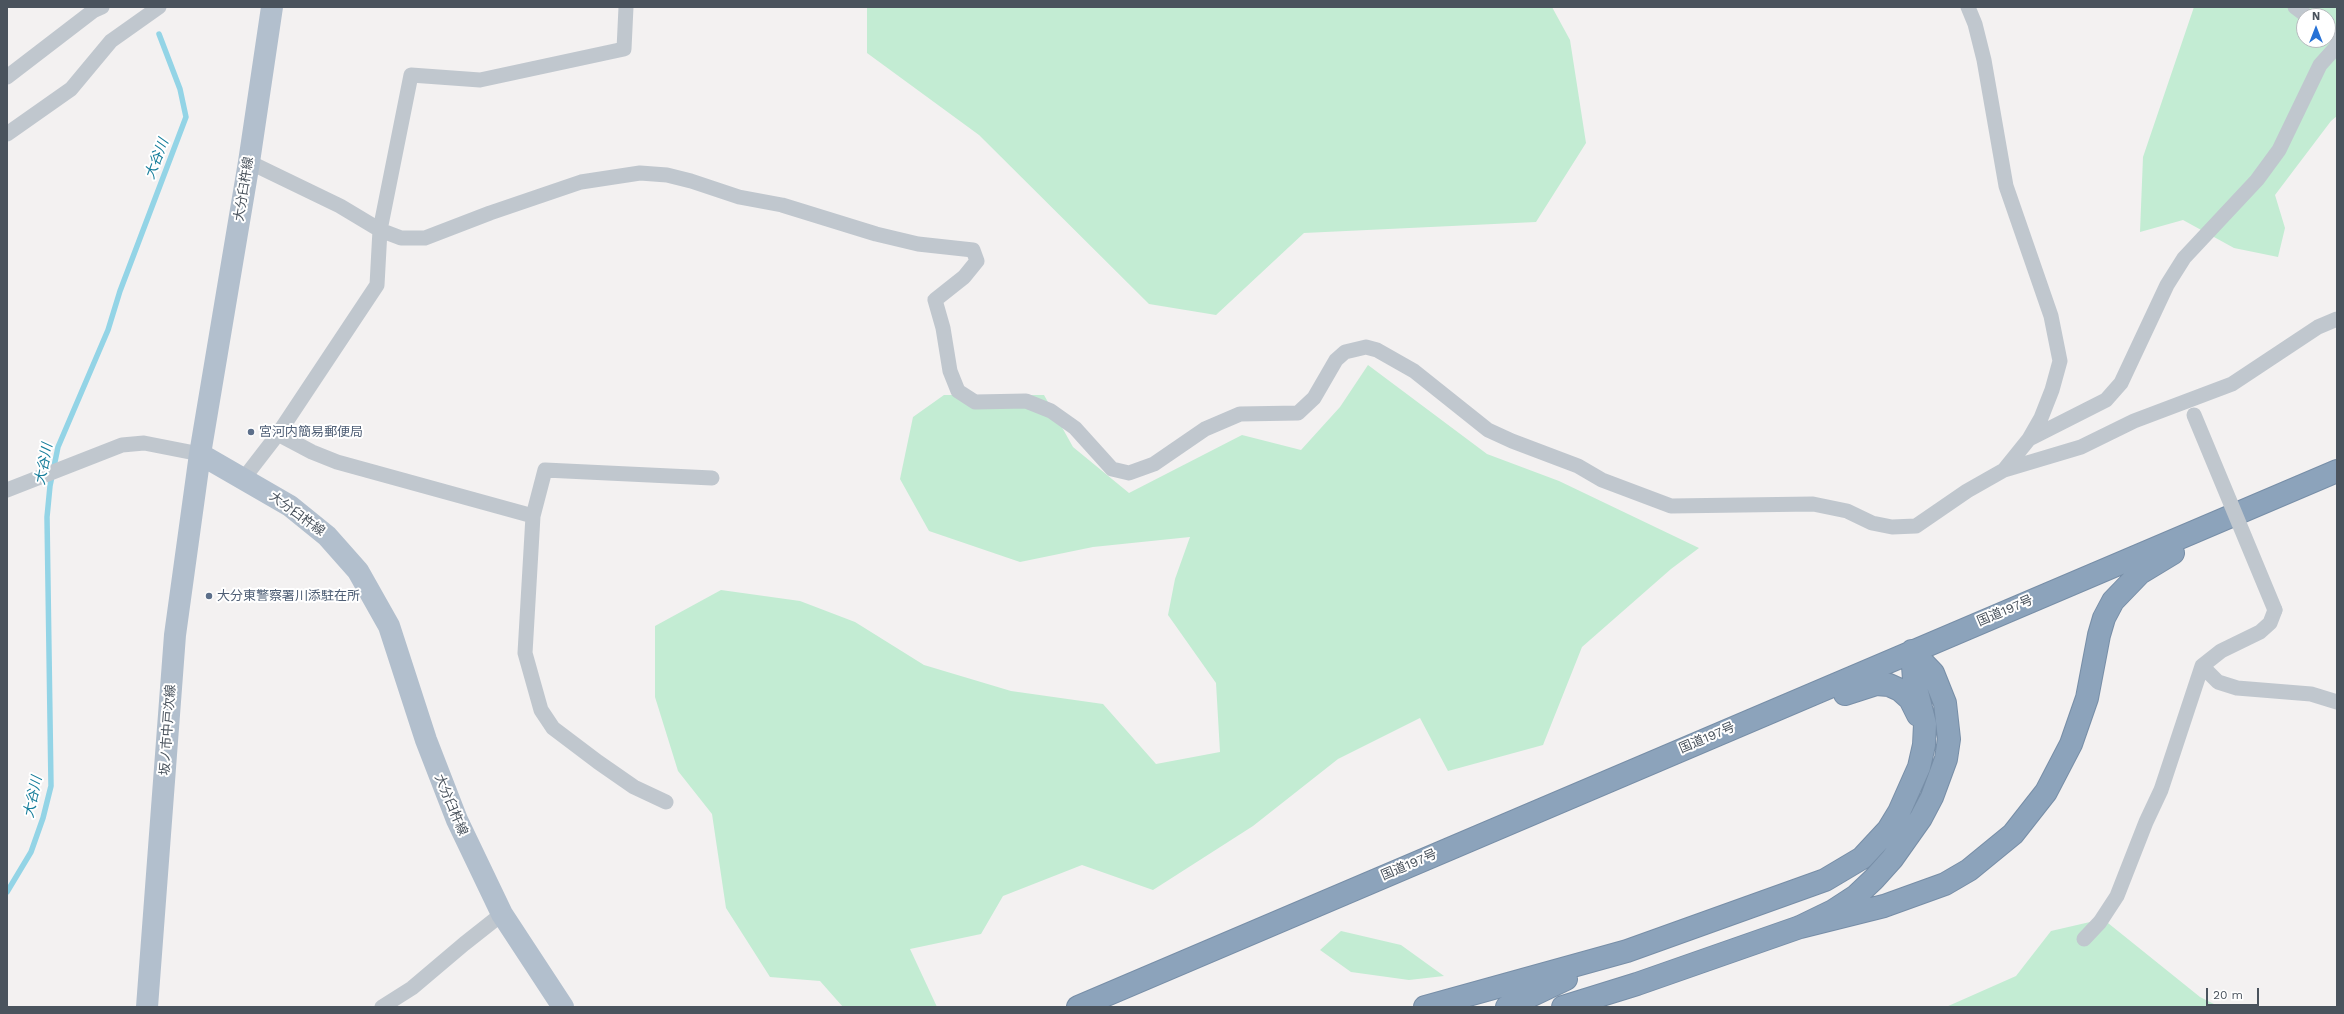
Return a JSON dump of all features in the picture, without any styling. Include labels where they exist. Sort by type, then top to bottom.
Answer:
[{"type":"highway","name":"国道197号","points":[[1078,1007],[1608,780],[2337,471]]},
{"type":"highway","points":[[1563,1007],[1638,984],[1800,927],[1884,906],[1925,892],[1969,870],[2008,839],[2030,815],[2046,792],[2071,744],[2087,698],[2099,635],[2104,618],[2113,601],[2125,586],[2156,562],[2283,493]]},
{"type":"highway","points":[[1800,927],[1833,911],[1856,896],[1874,879],[1892,859],[1921,818],[1941,777],[1949,739],[1945,703],[1933,673],[1912,651]]},
{"type":"highway","points":[[1425,1007],[1627,951],[1826,880],[1847,869],[1875,844],[1899,812],[1914,782],[1924,745],[1925,724],[1914,680],[1912,651]]},
{"type":"highway","points":[[1608,780],[1725,745],[1862,687],[1876,684],[1889,685],[1900,690],[1910,699],[1917,711],[1924,745]]},
{"type":"highway","points":[[1507,1007],[1627,951]]},
{"type":"highway","points":[[1589,1007],[1638,984]]},
{"type":"main road","name":"大分臼杵線","points":[[272,7],[249,162],[200,454],[244,478],[290,506],[311,521],[345,554],[370,590],[389,626],[426,740],[446,794],[502,914],[563,1007]]},
{"type":"main road","name":"坂ノ市中戸次線","points":[[147,1007],[175,635],[200,454]]},
{"type":"street","points":[[7,77],[93,12],[102,7]]},
{"type":"street","points":[[7,134],[72,89],[111,41],[159,7]]},
{"type":"street","points":[[244,478],[278,434],[377,285],[380,230],[411,75],[480,80],[624,49],[626,7]]},
{"type":"street","points":[[1968,7],[1975,24],[1984,60],[2006,186],[2018,224],[2037,271],[2051,316],[2060,362],[2052,390],[2029,440],[2004,470]]},
{"type":"street","points":[[2029,440],[2106,400],[2121,383],[2167,285],[2184,258],[2257,180],[2274,156],[2320,65],[2337,46]]},
{"type":"street","points":[[249,162],[340,206],[380,230],[401,238],[425,238],[490,213],[581,182],[640,173],[667,175],[691,181],[739,197],[782,205],[876,234],[918,244],[973,250],[977,261],[964,277],[935,300],[943,328],[950,371],[958,391],[975,402],[1026,401],[1051,410],[1075,428],[1112,469],[1129,473],[1154,464],[1205,429],[1240,414],[1298,413],[1314,398],[1336,360],[1345,352],[1366,347],[1377,350],[1414,371],[1488,430],[1512,441],[1578,466],[1602,480],[1672,506],[1813,504],[1847,511],[1872,523],[1892,528],[1916,526],[1967,491],[2004,470],[2081,447],[2134,421],[2232,384],[2318,327],[2337,319]]},
{"type":"street","points":[[2084,939],[2100,922],[2117,896],[2146,822],[2161,790],[2202,666],[2221,651],[2260,632],[2270,623],[2275,610],[2188,400]]},
{"type":"street","points":[[278,434],[312,452],[337,462],[533,516]]},
{"type":"street","points":[[7,490],[104,450],[122,445],[144,443],[200,454]]},
{"type":"street","points":[[666,802],[634,786],[598,762],[553,728],[541,710],[525,653],[533,516],[544,470],[712,478]]},
{"type":"street","points":[[2202,666],[2218,682],[2238,688],[2312,694],[2337,702]]},
{"type":"street","points":[[382,1007],[412,988],[502,914]]},
{"type":"green space","points":[[867,7],[1552,7],[1570,40],[1586,143],[1536,222],[1304,233],[1216,315],[1149,304],[979,135],[867,53]]},
{"type":"green space","points":[[2194,7],[2337,7],[2337,116],[2331,121],[2275,195],[2285,228],[2278,257],[2234,248],[2183,220],[2140,232],[2143,157]]},
{"type":"green space","points":[[1368,365],[1487,454],[1559,481],[1699,548],[1671,569],[1582,647],[1543,745],[1448,771],[1420,718],[1338,759],[1253,826],[1153,890],[1082,865],[1003,896],[981,934],[910,949],[937,1007],[843,1007],[820,981],[770,977],[726,908],[712,814],[678,771],[655,697],[655,626],[721,590],[800,601],[855,622],[924,665],[1011,691],[1103,704],[1156,764],[1220,752],[1216,683],[1168,615],[1175,579],[1190,537],[1093,547],[1020,562],[929,531],[900,479],[913,417],[944,395],[1044,395],[1073,447],[1129,493],[1242,435],[1301,450],[1340,407]]},
{"type":"green space","points":[[2103,919],[2200,997],[2220,1007],[1946,1007],[2016,976],[2051,931]]},
{"type":"green space","points":[[1341,931],[1401,945],[1444,976],[1409,980],[1351,972],[1320,950]]},
{"type":"waterway","name":"大谷川","points":[[7,892],[31,852],[43,818],[51,786],[47,517],[50,486],[58,447],[108,330],[120,291],[186,117],[180,89],[159,34]]},
{"type":"place","name":"宮河内簡易郵便局","points":[[251,432]]},
{"type":"place","name":"大分東警察署川添駐在所","points":[[209,596]]}]
